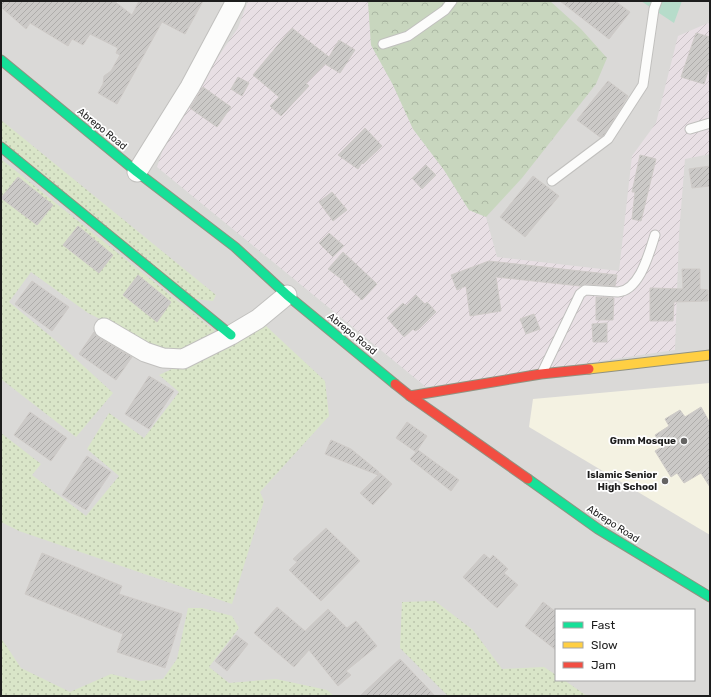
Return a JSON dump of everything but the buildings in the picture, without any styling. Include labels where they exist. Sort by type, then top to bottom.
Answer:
[{"type":"main road","name":"Abrepo Road","points":[[1,60],[137,172],[235,247],[287,295],[410,396],[598,529],[710,597]]},
{"type":"main road","points":[[1,147],[231,335]]},
{"type":"main road","points":[[410,396],[541,374],[710,355]]},
{"type":"street","points":[[137,172],[190,86],[236,1]]},
{"type":"street","points":[[104,328],[145,352],[163,358],[183,359],[231,335],[258,319],[287,295]]},
{"type":"lane","points":[[383,44],[408,36],[445,10],[452,1]]},
{"type":"lane","points":[[552,181],[608,139],[643,85],[654,9],[657,1]]},
{"type":"lane","points":[[690,129],[710,123]]},
{"type":"lane","points":[[541,374],[580,294],[585,290],[618,292],[628,289],[638,277],[645,264],[655,235]]},
{"type":"shaded area","points":[[1,1],[710,1],[710,696],[1,696]]},
{"type":"shaded area","points":[[248,1],[368,1],[371,45],[393,85],[413,129],[444,170],[469,210],[486,217],[497,257],[619,271],[632,156],[656,123],[678,36],[708,23],[710,24],[710,154],[685,159],[679,234],[675,350],[426,387],[157,167],[171,125],[238,28]]},
{"type":"shaded area","name":"Islamic Senior High School","points":[[710,383],[710,535],[529,427],[533,399]]},
{"type":"green space","points":[[368,1],[550,1],[581,29],[607,58],[596,84],[522,178],[486,217],[469,210],[444,170],[413,129],[393,85],[371,45]]},
{"type":"green space","points":[[641,1],[682,1],[674,23]]},
{"type":"green space","points":[[1,120],[216,295],[213,301],[194,299],[1,140]]},
{"type":"green space","points":[[1,159],[215,331],[210,337],[169,354],[88,313],[31,272],[9,302],[55,340],[113,393],[76,437],[1,379]]},
{"type":"green space","points":[[266,326],[325,381],[329,416],[260,492],[264,501],[232,604],[19,531],[1,522],[1,433],[41,464],[32,475],[86,516],[119,476],[87,449],[109,413],[144,438],[179,392],[159,375]]},
{"type":"green space","points":[[435,601],[473,630],[502,669],[544,667],[555,674],[555,681],[565,681],[587,696],[448,696],[400,648],[402,602]]},
{"type":"green space","points":[[188,608],[202,608],[232,616],[239,628],[209,667],[229,683],[276,679],[327,690],[334,696],[1,696],[1,638],[21,668],[70,692],[111,674],[140,681],[163,679],[177,659]]},
{"type":"traffic: fast","points":[[1,60],[137,172],[235,247],[287,295],[395,384]]},
{"type":"traffic: fast","points":[[1,147],[231,335]]},
{"type":"traffic: fast","points":[[528,479],[598,529],[710,597]]},
{"type":"traffic: slow","points":[[589,369],[710,355]]},
{"type":"traffic: jam","points":[[410,396],[541,374],[589,369]]},
{"type":"traffic: jam","points":[[395,384],[528,479]]},
{"type":"place","name":"Gmm Mosque","points":[[684,441]]},
{"type":"place","name":"Islamic Senior High School","points":[[665,481]]}]
